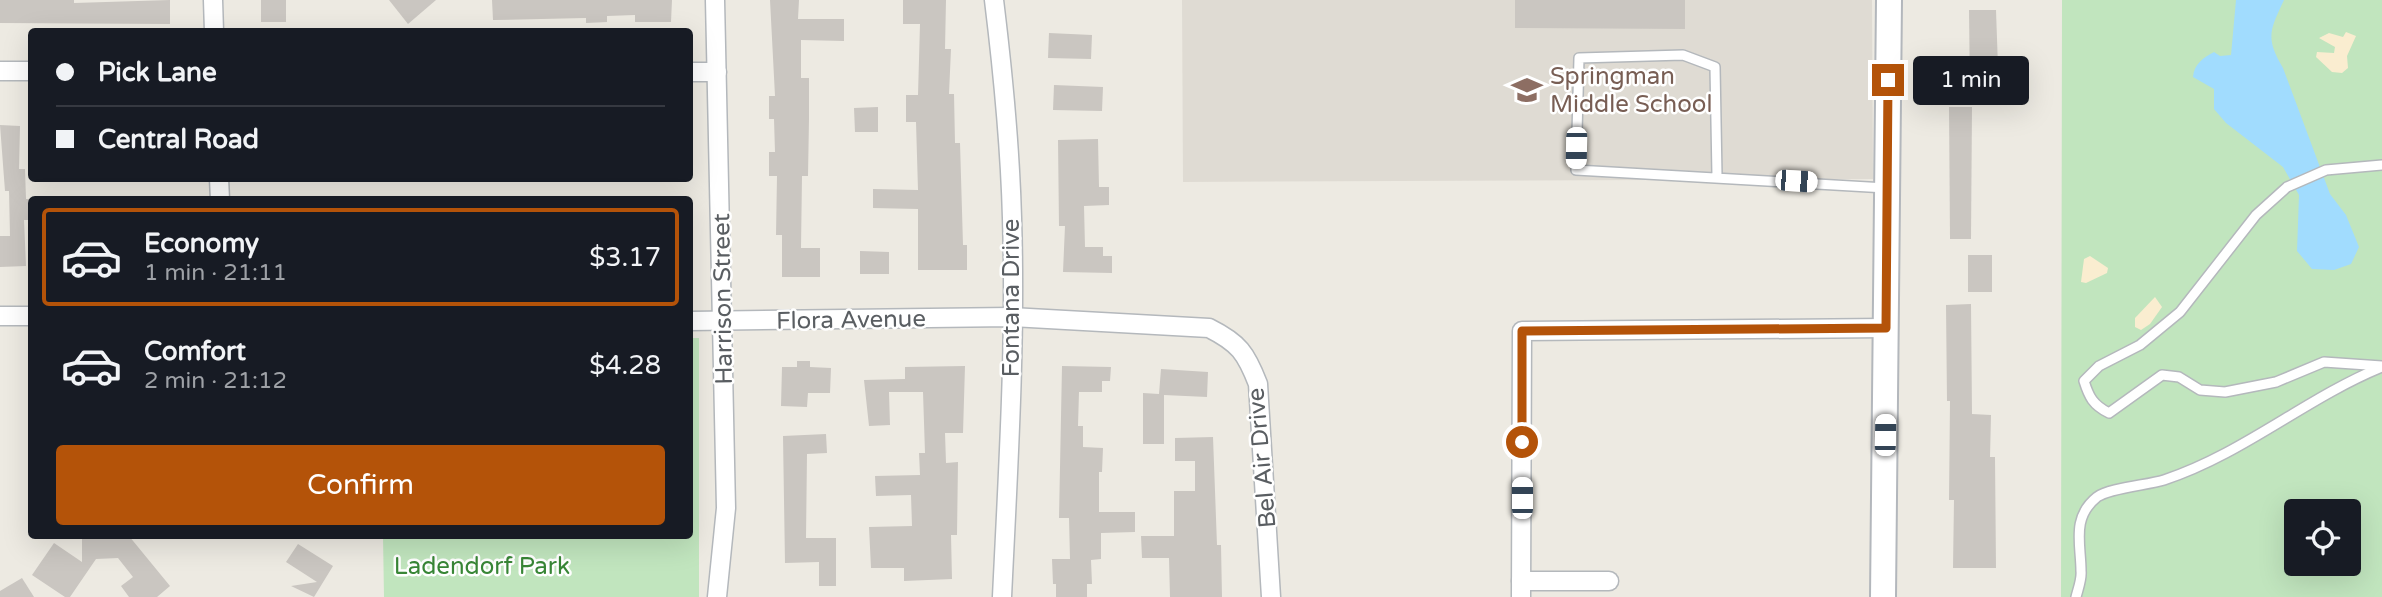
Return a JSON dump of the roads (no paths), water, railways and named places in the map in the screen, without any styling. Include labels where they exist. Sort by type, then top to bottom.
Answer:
[{"type":"main road","points":[[1883,597],[1889,0]]},
{"type":"street","points":[[213,0],[214,28]]},
{"type":"street","name":"Harrison Street","points":[[715,0],[726,508],[717,597]]},
{"type":"street","name":"Fontana Drive","points":[[994,0],[1007,116],[1012,317],[1002,597]]},
{"type":"street","points":[[0,71],[28,71]]},
{"type":"street","points":[[693,72],[717,72]]},
{"type":"street","points":[[0,316],[28,316]]},
{"type":"street","name":"Flora Avenue","points":[[693,321],[1012,317]]},
{"type":"street","name":"Bel Air Drive","points":[[1012,317],[1209,328],[1234,341],[1250,362],[1258,384],[1271,597]]},
{"type":"street","points":[[1609,581],[1521,589],[1522,331],[1886,328]]},
{"type":"lane","points":[[1717,176],[1715,67],[1683,55],[1578,58],[1576,170],[1717,176],[1887,188]]},
{"type":"lane","points":[[2382,165],[2376,168],[2348,166],[2326,170],[2287,187],[2256,215],[2180,312],[2140,345],[2099,366],[2084,381],[2088,397],[2097,407],[2109,413],[2162,375],[2179,377],[2200,390],[2225,392],[2276,382],[2324,362],[2382,366]]},
{"type":"lane","points":[[2076,597],[2082,573],[2077,536],[2082,517],[2098,496],[2164,480],[2223,457],[2320,399],[2382,366]]},
{"type":"water","points":[[2236,0],[2284,0],[2273,27],[2274,49],[2330,194],[2346,215],[2359,247],[2351,264],[2334,270],[2312,269],[2297,251],[2299,195],[2283,167],[2226,123],[2214,109],[2214,89],[2193,77],[2197,65],[2210,54],[2214,52],[2220,56],[2231,55]]},
{"type":"place","name":"Springman Middle School","points":[[1527,90]]},
{"type":"park label","name":"Ladendorf Park","points":[[482,566]]}]
